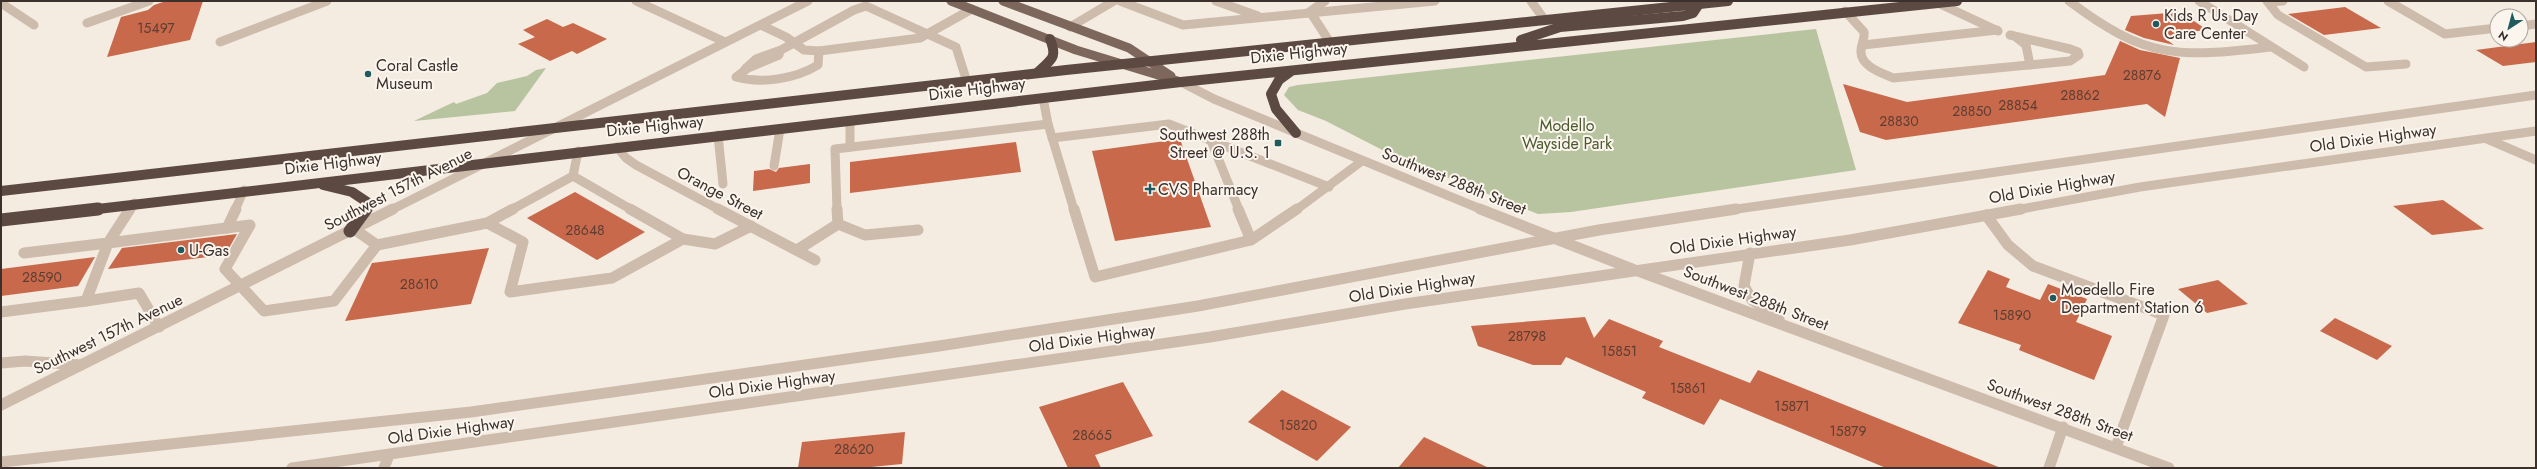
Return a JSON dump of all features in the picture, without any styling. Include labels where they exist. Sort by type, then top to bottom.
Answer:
[{"type":"highway","name":"Dixie Highway","points":[[1,191],[1329,41],[1695,3],[1728,1]]},
{"type":"highway","points":[[1901,5],[1921,1]]},
{"type":"highway","name":"Dixie Highway","points":[[1,220],[490,161],[1181,82],[1497,47],[1901,5],[1957,1]]},
{"type":"highway","points":[[1497,47],[1560,27],[1683,16],[1694,13],[1695,3]]},
{"type":"highway","points":[[1035,74],[1045,68],[1054,58],[1055,52],[1050,39]]},
{"type":"highway","points":[[1294,70],[1275,82],[1269,93],[1271,100],[1296,133]]},
{"type":"highway","points":[[304,183],[346,188],[359,194],[367,202],[365,211],[352,230]]},
{"type":"main road","name":"Southwest 288th Street","points":[[951,1],[1120,64],[1181,82]]},
{"type":"main road","name":"Southwest 288th Street","points":[[1003,1],[1129,48],[1181,82]]},
{"type":"street","points":[[88,23],[149,1]]},
{"type":"street","points":[[220,42],[327,1]]},
{"type":"street","points":[[636,1],[725,42]]},
{"type":"street","name":"Southwest 157th Avenue","points":[[1,405],[808,1]]},
{"type":"street","points":[[1070,27],[1114,1]]},
{"type":"street","points":[[1120,1],[1183,25],[1435,1]]},
{"type":"street","points":[[1216,1],[1262,18]]},
{"type":"street","points":[[1310,13],[1325,1]]},
{"type":"street","points":[[1531,1],[1544,19]]},
{"type":"street","points":[[2069,1],[2125,39],[2156,51],[2186,55],[2270,47]]},
{"type":"street","points":[[2200,1],[2270,47],[2304,66]]},
{"type":"street","points":[[2268,2],[2282,1]]},
{"type":"street","points":[[2388,1],[2445,34],[2489,29]]},
{"type":"street","points":[[2268,2],[2278,15],[2366,67],[2406,64]]},
{"type":"street","points":[[1,3],[34,25]]},
{"type":"street","points":[[1938,3],[2025,42],[2030,54],[2030,65]]},
{"type":"street","points":[[819,51],[818,65],[804,74],[752,79],[736,78],[737,74],[745,69],[759,66],[779,55],[780,50],[854,10],[866,6],[956,47],[967,82]]},
{"type":"street","points":[[760,25],[808,51],[819,51],[908,41],[930,34],[972,9]]},
{"type":"street","points":[[1845,11],[1862,28],[1864,34],[1861,53],[1876,71],[1893,78],[2070,61],[2079,55],[2078,52],[2070,49],[2010,35]]},
{"type":"street","points":[[1310,13],[1329,41]]},
{"type":"street","points":[[1863,44],[1885,44],[1997,30]]},
{"type":"street","name":"Southwest 288th Street","points":[[1181,82],[1214,99],[1362,161],[1635,270],[2063,427],[2169,468]]},
{"type":"street","points":[[1,462],[352,426],[646,388],[1147,314],[1556,238],[1773,203],[2536,95]]},
{"type":"street","points":[[1043,98],[1052,138],[1096,277],[1251,240],[1329,187],[1362,161]]},
{"type":"street","points":[[850,121],[850,148]]},
{"type":"street","points":[[838,224],[835,150],[1048,124]]},
{"type":"street","points":[[1052,138],[1169,124],[1210,138],[1329,187]]},
{"type":"street","points":[[774,166],[780,128]]},
{"type":"street","name":"Old Dixie Highway","points":[[292,468],[1202,338],[1405,304],[1750,253],[1850,240],[2140,187],[2536,131]]},
{"type":"street","points":[[718,135],[723,184]]},
{"type":"street","points":[[1210,138],[1251,240]]},
{"type":"street","points":[[2487,139],[2536,160]]},
{"type":"street","name":"Orange Street","points":[[617,147],[626,158],[636,165],[815,260]]},
{"type":"street","points":[[573,176],[578,151]]},
{"type":"street","points":[[24,253],[250,225],[225,269],[264,311],[334,301],[376,245],[487,223],[573,176]]},
{"type":"street","points":[[573,176],[684,239],[715,244],[752,226]]},
{"type":"street","points":[[227,228],[244,190]]},
{"type":"street","points":[[86,301],[108,243],[134,204]]},
{"type":"street","points":[[1986,216],[2008,245],[2033,266],[2164,315],[2116,447]]},
{"type":"street","points":[[487,223],[523,242],[510,292],[612,278],[684,239]]},
{"type":"street","points":[[838,224],[865,236],[918,230]]},
{"type":"street","points":[[797,250],[838,224]]},
{"type":"street","points":[[352,230],[376,245]]},
{"type":"street","points":[[1750,253],[1744,286],[1752,300],[1790,327]]},
{"type":"street","points":[[1,312],[139,293],[159,327]]},
{"type":"street","points":[[1,363],[24,361],[81,366]]},
{"type":"street","points":[[2049,468],[2063,427]]},
{"type":"street","points":[[384,468],[389,454]]},
{"type":"green space","name":"Modello Wayside Park","points":[[1816,29],[1856,170],[1571,212],[1538,214],[1396,157],[1326,121],[1298,110],[1284,95],[1289,87],[1298,85]]},
{"type":"green space","points":[[546,68],[515,111],[414,121],[454,102],[456,104],[487,93],[497,83],[527,76],[536,70]]},
{"type":"building","points":[[203,1],[190,40],[107,57],[121,17],[148,10],[154,5],[163,2]]},
{"type":"building","points":[[2345,7],[2381,28],[2324,35],[2288,14]]},
{"type":"building","points":[[2181,12],[2207,30],[2188,32],[2196,38],[2167,40],[2174,45],[2144,38],[2125,30],[2131,16]]},
{"type":"building","points":[[547,19],[563,27],[573,23],[607,39],[577,54],[572,51],[550,61],[518,44],[535,37],[523,30]]},
{"type":"building","points":[[2120,41],[2140,50],[2180,58],[2165,117],[2147,104],[1886,140],[1860,132],[1843,84],[1907,102],[2105,75]]},
{"type":"building","points":[[2536,42],[2536,62],[2503,66],[2476,50],[2491,48],[2529,48],[2529,43]]},
{"type":"building","name":"CVS Pharmacy","points":[[1180,139],[1211,227],[1115,241],[1092,151]]},
{"type":"building","points":[[1016,142],[1021,172],[850,193],[850,162]]},
{"type":"building","points":[[810,164],[810,183],[753,191],[754,171],[769,169],[776,172],[779,168]]},
{"type":"building","points":[[575,192],[645,232],[597,260],[527,218]]},
{"type":"building","points":[[2443,200],[2484,229],[2432,235],[2393,206]]},
{"type":"building","points":[[237,234],[225,255],[108,269],[122,248]]},
{"type":"building","points":[[489,248],[471,304],[345,321],[372,263]]},
{"type":"building","points":[[95,257],[78,286],[1,296],[1,269]]},
{"type":"building","points":[[1988,270],[2010,279],[2006,287],[2040,300],[2048,284],[2087,299],[2076,322],[2112,336],[2094,380],[2019,350],[2021,345],[1958,323]]},
{"type":"building","points":[[2218,280],[2248,304],[2207,313],[2178,289]]},
{"type":"building","points":[[1585,317],[1594,338],[1609,319],[1663,341],[1659,347],[1750,383],[1758,370],[2001,468],[1886,468],[1720,399],[1704,425],[1642,398],[1646,392],[1566,357],[1561,365],[1533,365],[1478,346],[1471,326]]},
{"type":"building","points":[[2335,318],[2392,346],[2377,360],[2320,331]]},
{"type":"building","points":[[1123,382],[1153,436],[1095,455],[1101,468],[1068,468],[1039,407]]},
{"type":"building","points":[[1282,390],[1351,427],[1317,461],[1248,422]]},
{"type":"building","points":[[905,432],[902,464],[861,468],[798,468],[802,442]]},
{"type":"building","points":[[1424,437],[1489,468],[1398,468]]},
{"type":"place","name":"Kids R Us Day Care Center","points":[[2156,24]]},
{"type":"place","name":"Coral Castle Museum","points":[[368,74]]},
{"type":"place","name":"Southwest 288th Street @ U.S. 1","points":[[1278,143]]},
{"type":"place","name":"CVS Pharmacy","points":[[1150,189]]},
{"type":"place","name":"U-Gas","points":[[181,250]]},
{"type":"place","name":"Moedello Fire Department Station 6","points":[[2053,298]]}]
